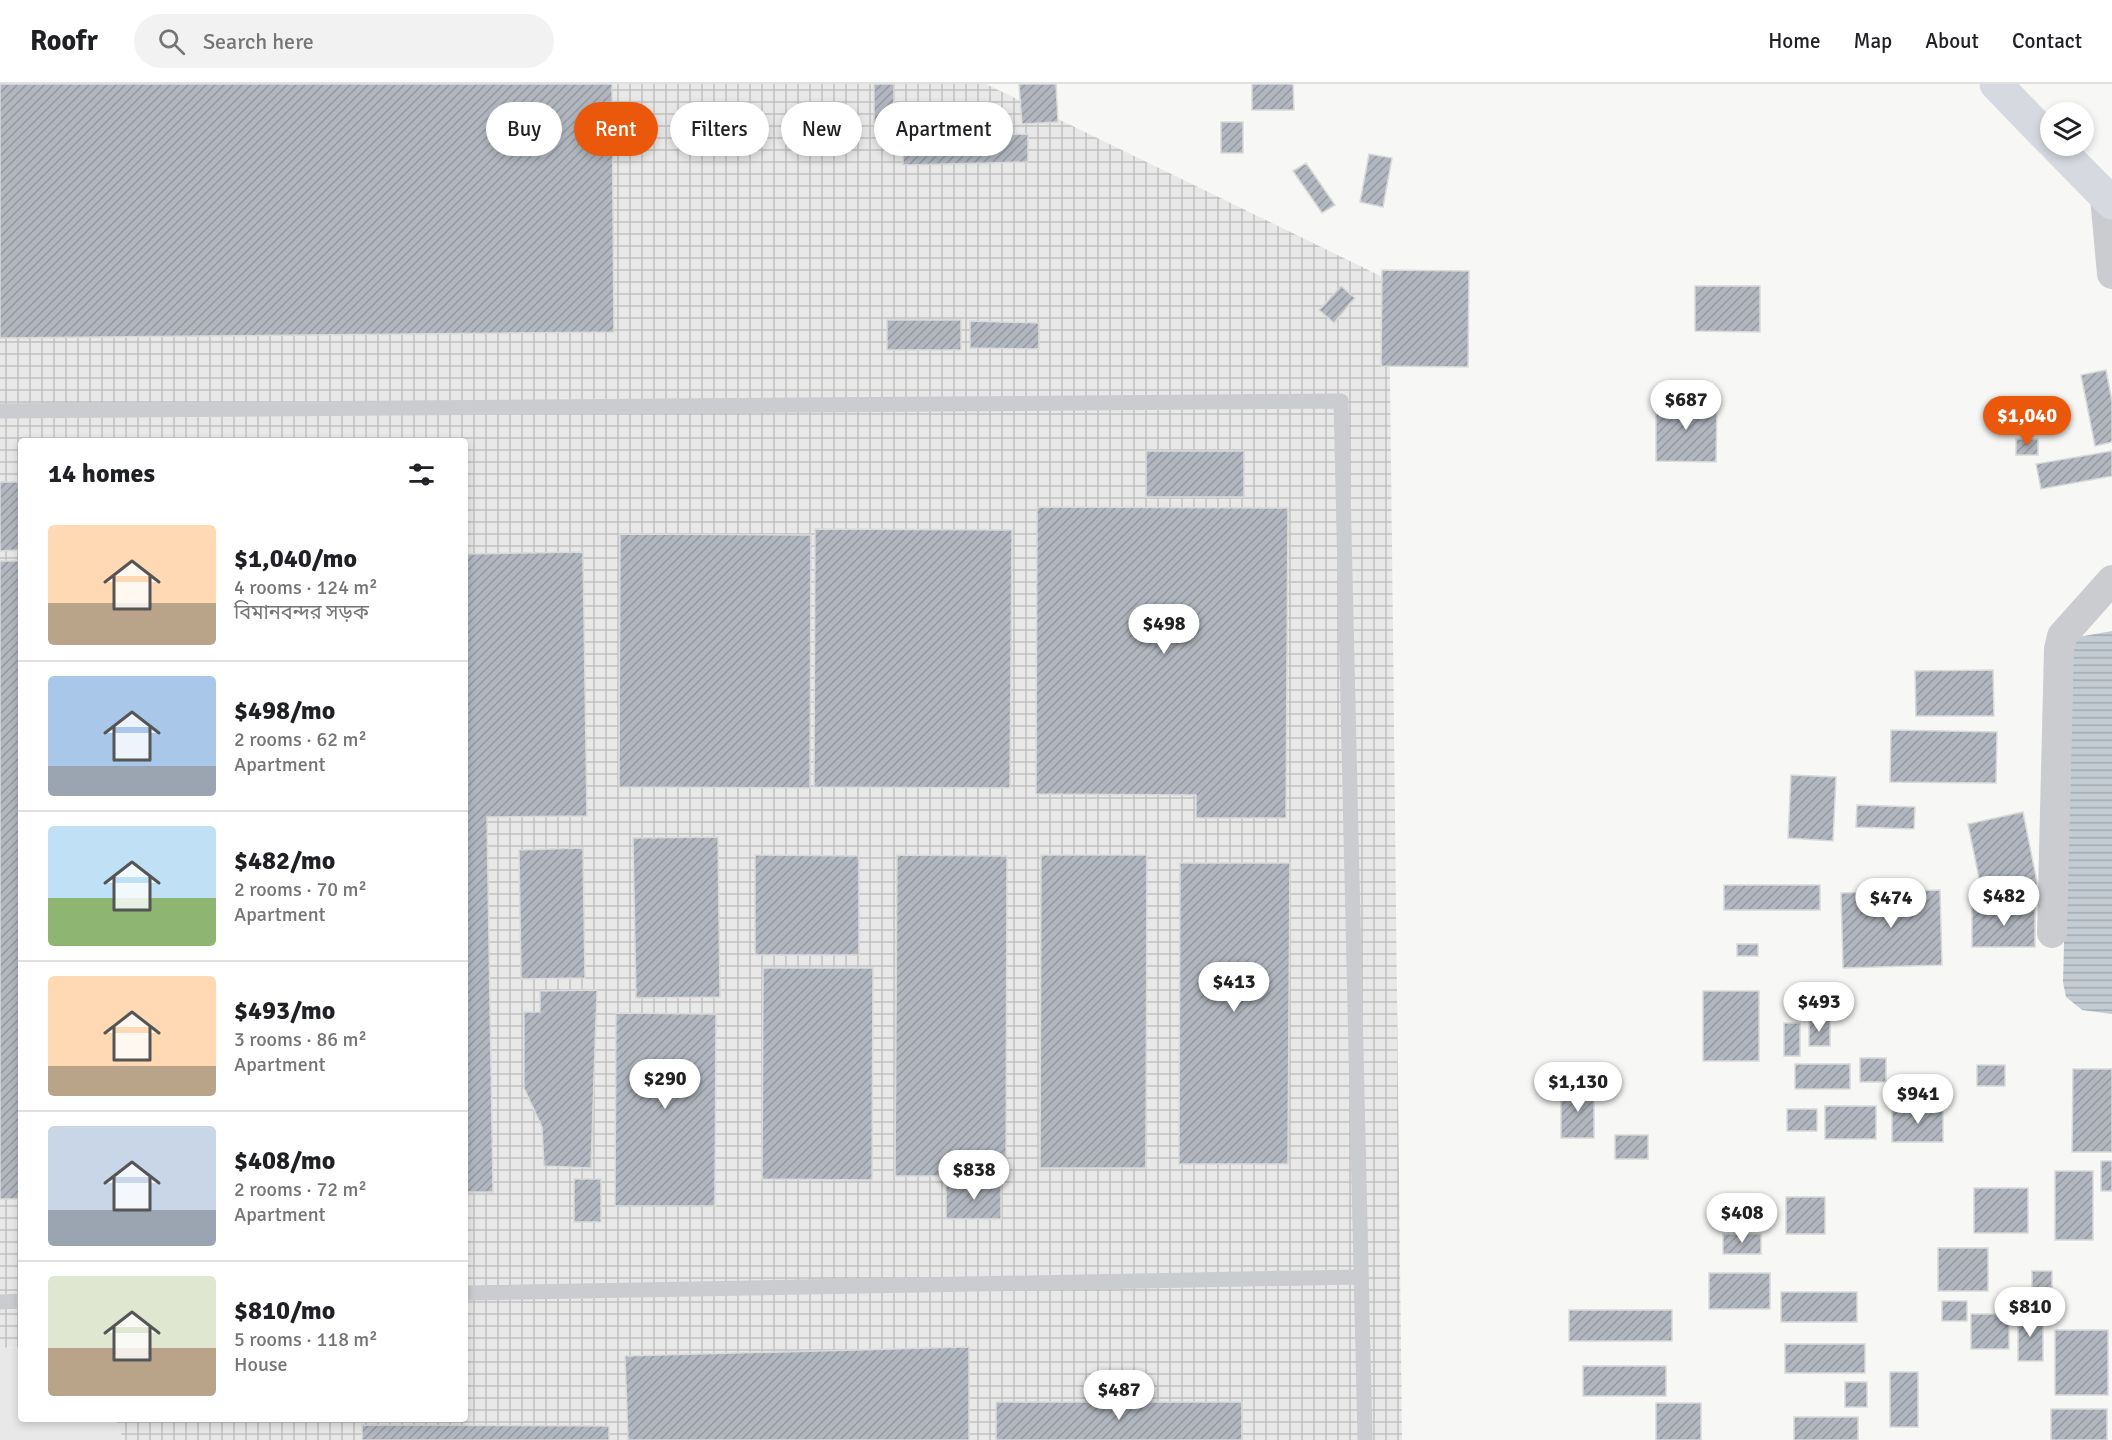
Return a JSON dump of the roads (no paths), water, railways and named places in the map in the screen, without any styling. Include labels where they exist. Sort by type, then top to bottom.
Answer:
[{"type":"main road","points":[[1996,84],[2040,130]]},
{"type":"main road","points":[[2066,156],[2109,200]]},
{"type":"street","points":[[2109,200],[2112,274]]},
{"type":"street","points":[[2052,933],[2059,649],[2062,636],[2112,580]]},
{"type":"lane","points":[[0,411],[1341,401],[1365,1440]]},
{"type":"lane","points":[[468,1293],[1361,1277]]},
{"type":"lane","points":[[0,1302],[18,1301]]}]
